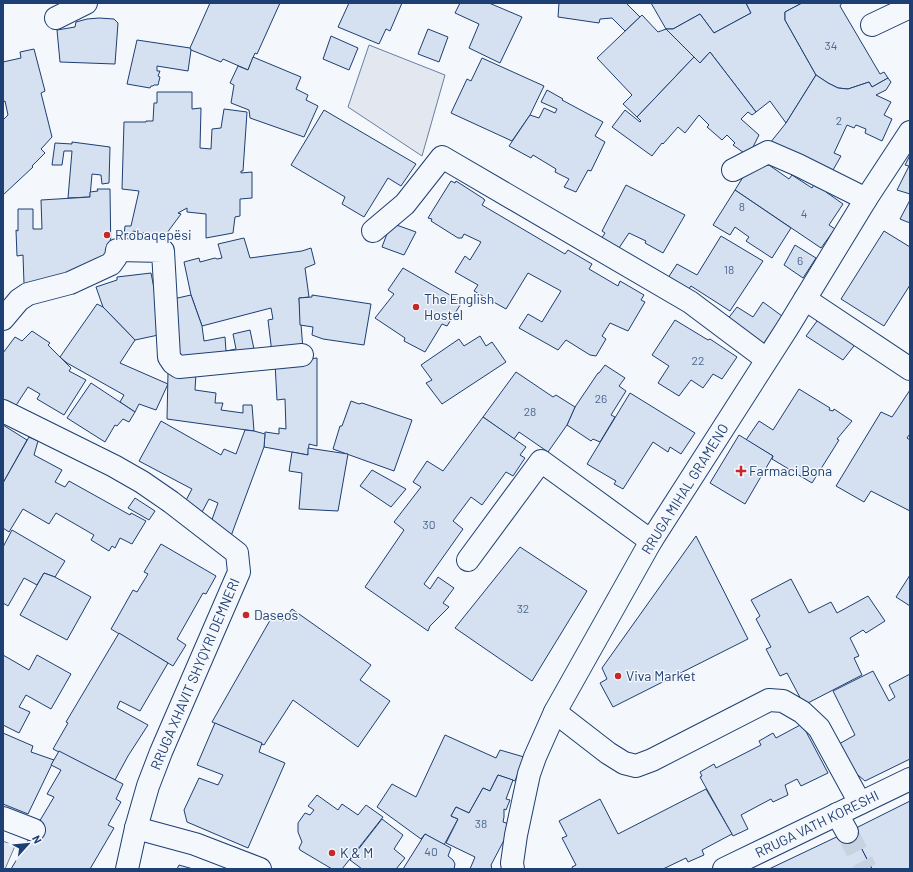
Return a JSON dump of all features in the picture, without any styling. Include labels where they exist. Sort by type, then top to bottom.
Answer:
[{"type":"street","points":[[56,18],[86,3]]},
{"type":"street","points":[[872,25],[910,7]]},
{"type":"street","name":"RRUGA MIHAL GRAMENO","points":[[512,869],[516,835],[529,774],[537,750],[555,712],[651,541],[805,299],[866,199],[910,132]]},
{"type":"street","points":[[733,170],[768,152],[798,165],[866,199]]},
{"type":"street","points":[[373,231],[405,204],[442,157],[690,302],[766,359]]},
{"type":"street","points":[[3,319],[19,300],[28,294],[70,283],[114,262],[117,250],[163,251],[169,357],[173,364],[179,367],[302,355]]},
{"type":"street","points":[[805,299],[910,369]]},
{"type":"street","name":"RRUGA XHAVIT SHYQYRI DEMNERI","points":[[3,411],[114,466],[142,482],[183,511],[237,553],[239,572],[161,752],[148,786],[136,828],[127,869]]},
{"type":"street","points":[[468,560],[541,461],[651,541]]},
{"type":"street","points":[[555,712],[608,753],[624,763],[636,766],[652,760],[769,700],[783,701],[802,712],[819,728],[860,803]]},
{"type":"street","name":"RRUGA VATH KORESHI","points":[[724,869],[842,823],[860,803],[910,779]]},
{"type":"street","points":[[3,818],[34,830]]},
{"type":"street","points":[[136,828],[195,844],[260,869]]},
{"type":"shaded area","points":[[369,45],[445,75],[422,156],[348,107]]},
{"type":"shaded area","points":[[3,841],[15,846],[5,869],[3,869]]},
{"type":"building","points":[[210,3],[280,3],[257,54],[255,53],[248,70],[223,59],[221,62],[191,50],[190,48]]},
{"type":"building","points":[[349,3],[402,3],[390,31],[386,29],[379,44],[338,27]]},
{"type":"building","points":[[460,3],[489,3],[522,17],[500,63],[469,48],[479,24],[455,13]]},
{"type":"building","points":[[559,3],[626,3],[640,17],[625,31],[612,18],[600,19],[599,23],[558,17]]},
{"type":"building","points":[[651,3],[746,3],[751,13],[714,33],[700,14],[673,29],[666,29]]},
{"type":"building","points":[[746,3],[802,3],[785,12],[785,20],[816,75],[786,123],[770,101],[756,112],[710,52],[700,63],[666,29],[673,29],[700,14],[714,33],[751,13]]},
{"type":"building","points":[[802,3],[842,3],[840,6],[880,74],[884,72],[888,78],[872,87],[869,82],[848,89],[838,88],[816,75],[785,20],[785,12]]},
{"type":"building","points":[[642,15],[658,32],[666,29],[694,57],[637,117],[623,104],[632,95],[597,58]]},
{"type":"building","points":[[99,18],[114,19],[118,23],[115,64],[60,62],[57,30],[75,27],[76,22]]},
{"type":"building","points":[[428,29],[448,37],[439,62],[418,54]]},
{"type":"building","points":[[331,36],[358,48],[349,70],[323,59]]},
{"type":"building","points":[[137,40],[190,48],[188,71],[157,66],[157,71],[160,71],[158,76],[160,77],[158,85],[151,86],[150,88],[127,84]]},
{"type":"building","points":[[34,49],[45,91],[41,93],[52,137],[41,149],[45,153],[32,166],[33,167],[3,195],[3,120],[8,115],[5,101],[3,102],[3,62],[21,58],[20,52]]},
{"type":"building","points":[[710,52],[756,112],[752,115],[748,112],[741,119],[759,135],[749,155],[733,145],[735,143],[727,135],[722,140],[707,127],[709,125],[699,115],[685,133],[678,127],[663,144],[662,143],[652,156],[612,127],[625,110],[640,122],[641,121],[637,117],[694,57],[700,63]]},
{"type":"building","points":[[253,57],[301,77],[296,89],[308,95],[306,100],[318,106],[304,137],[250,118],[249,110],[231,103],[234,85],[230,83],[238,66],[248,70]]},
{"type":"building","points":[[482,58],[544,86],[530,115],[512,141],[451,113],[467,79],[471,81]]},
{"type":"building","points":[[816,75],[838,88],[848,89],[869,82],[872,87],[888,78],[891,82],[886,90],[876,95],[891,102],[884,115],[892,119],[882,141],[865,133],[866,129],[856,125],[854,128],[847,125],[834,153],[841,156],[833,170],[827,167],[825,170],[770,143],[786,123]]},
{"type":"building","points":[[547,90],[563,99],[562,100],[603,122],[595,136],[605,142],[591,171],[588,170],[576,192],[564,187],[569,179],[555,172],[556,169],[533,155],[531,158],[509,146],[530,115],[539,118],[544,108],[555,113],[557,109],[541,102]]},
{"type":"building","points":[[157,92],[192,92],[192,109],[201,108],[200,148],[211,149],[212,129],[221,128],[224,109],[247,112],[243,171],[241,171],[241,173],[252,172],[252,198],[240,199],[240,216],[235,217],[233,233],[206,238],[206,214],[187,212],[187,208],[178,213],[181,214],[161,241],[138,240],[144,233],[133,231],[132,236],[124,235],[125,226],[131,226],[139,191],[122,189],[124,122],[153,121],[154,103],[157,103]]},
{"type":"building","points":[[324,110],[416,164],[401,186],[388,178],[364,217],[342,204],[345,197],[291,165]]},
{"type":"building","points":[[72,142],[110,147],[109,183],[102,184],[101,175],[92,174],[90,197],[68,198],[72,151],[64,151],[62,165],[52,165],[55,143],[72,144]]},
{"type":"building","points":[[910,155],[910,194],[897,190],[909,166],[905,165]]},
{"type":"building","points":[[769,165],[789,179],[792,175],[812,188],[816,181],[828,190],[826,192],[843,204],[829,225],[835,229],[821,248],[735,190],[748,169]]},
{"type":"building","points":[[451,181],[455,183],[456,181],[484,199],[485,200],[482,205],[565,254],[568,250],[592,264],[589,269],[618,286],[620,281],[644,295],[641,300],[645,302],[628,331],[610,323],[602,336],[606,339],[596,356],[590,355],[566,340],[558,350],[519,328],[528,314],[542,322],[561,291],[528,273],[506,309],[474,291],[478,285],[455,272],[465,256],[470,260],[481,242],[464,234],[462,238],[458,238],[431,221],[432,219],[428,218]]},
{"type":"building","points":[[626,185],[685,215],[663,253],[645,243],[646,241],[629,233],[617,251],[599,242],[605,233],[602,231]]},
{"type":"building","points":[[97,189],[110,189],[111,259],[56,283],[24,284],[23,255],[17,256],[16,230],[18,231],[18,209],[33,209],[33,229],[42,229],[41,200],[90,197],[90,192],[98,191]]},
{"type":"building","points":[[735,190],[791,228],[772,258],[746,241],[749,237],[735,227],[730,235],[713,225]]},
{"type":"building","points":[[910,200],[910,223],[900,219]]},
{"type":"building","points":[[391,223],[416,232],[404,255],[382,247]]},
{"type":"building","points":[[884,231],[910,247],[910,285],[884,326],[841,299]]},
{"type":"building","points":[[721,236],[763,261],[730,311],[691,286],[685,294],[666,281],[677,264],[697,275]]},
{"type":"building","points":[[244,238],[250,258],[302,251],[311,248],[315,264],[305,268],[309,297],[299,298],[303,350],[272,353],[268,320],[273,319],[271,308],[202,326],[191,295],[184,262],[199,258],[200,262],[215,258],[222,258],[218,244]]},
{"type":"building","points":[[795,245],[816,258],[803,278],[784,265]]},
{"type":"building","points":[[403,268],[462,302],[447,326],[442,324],[425,352],[404,341],[405,338],[375,318],[394,294],[388,290]]},
{"type":"building","points":[[151,273],[163,334],[135,340],[103,307],[96,287],[117,280],[117,277]]},
{"type":"building","points":[[191,295],[202,326],[204,341],[225,337],[226,351],[236,349],[233,334],[250,330],[255,354],[180,362],[173,299]]},
{"type":"building","points":[[312,295],[371,304],[364,345],[323,339],[312,335],[313,327],[300,325],[299,298],[312,297]]},
{"type":"building","points":[[763,302],[782,316],[761,348],[727,320],[737,307],[753,317]]},
{"type":"building","points":[[97,304],[103,307],[135,340],[120,363],[168,384],[156,410],[139,404],[135,412],[120,402],[124,395],[67,363],[60,357]]},
{"type":"building","points":[[820,317],[857,342],[843,360],[806,336]]},
{"type":"building","points":[[675,320],[708,340],[710,339],[737,357],[722,379],[713,374],[703,388],[691,380],[679,396],[658,383],[669,366],[652,355]]},
{"type":"building","points":[[32,331],[50,343],[48,345],[71,368],[69,371],[86,380],[64,415],[37,399],[40,394],[28,387],[13,410],[3,403],[3,353],[15,337],[22,341]]},
{"type":"building","points":[[480,336],[486,346],[492,342],[506,362],[442,404],[426,383],[432,380],[421,365],[459,339],[464,346]]},
{"type":"building","points":[[317,358],[317,446],[309,444],[308,455],[264,447],[265,432],[279,434],[279,428],[286,429],[285,399],[277,400],[275,363]]},
{"type":"building","points":[[605,365],[625,378],[619,386],[626,391],[611,415],[615,417],[600,442],[593,439],[591,441],[567,425],[575,407]]},
{"type":"building","points":[[516,372],[553,397],[556,395],[575,407],[567,425],[548,452],[519,432],[514,439],[483,417]]},
{"type":"building","points":[[168,373],[196,373],[195,390],[216,393],[215,403],[223,403],[221,410],[243,413],[243,405],[252,405],[254,431],[167,419]]},
{"type":"building","points":[[91,383],[135,412],[129,422],[123,419],[117,426],[115,425],[105,442],[67,418]]},
{"type":"building","points":[[799,389],[830,408],[829,410],[833,411],[834,409],[852,421],[837,439],[839,440],[812,483],[772,459],[773,456],[746,440],[759,421],[773,430]]},
{"type":"building","points":[[910,390],[910,436],[909,435],[907,438],[910,440],[910,511],[871,491],[864,502],[836,486],[881,412],[892,417]]},
{"type":"building","points":[[630,393],[695,433],[681,454],[670,447],[668,452],[653,442],[623,489],[614,484],[616,481],[587,464]]},
{"type":"building","points":[[351,401],[359,404],[362,403],[412,420],[394,471],[333,449],[340,426],[342,426]]},
{"type":"building","points":[[483,417],[526,447],[520,455],[525,458],[513,476],[506,472],[482,505],[471,497],[453,521],[463,529],[424,584],[430,589],[438,577],[454,588],[443,603],[449,607],[430,626],[428,631],[365,587],[404,530],[394,522],[421,487],[413,482],[427,461],[443,471]]},
{"type":"building","points":[[161,421],[221,455],[224,449],[236,454],[245,430],[265,434],[264,447],[231,536],[210,525],[218,503],[209,499],[201,514],[184,504],[192,489],[139,461]]},
{"type":"building","points":[[3,425],[27,440],[3,483]]},
{"type":"building","name":"Farmaci Bona","points":[[739,435],[773,456],[745,504],[710,483]]},
{"type":"building","points":[[29,437],[38,441],[34,455],[62,470],[55,482],[65,487],[69,481],[130,515],[131,513],[146,521],[132,544],[120,538],[115,548],[112,546],[109,551],[91,540],[94,535],[56,513],[49,524],[23,509],[9,532],[3,528],[3,483]]},
{"type":"building","points":[[308,448],[348,454],[338,511],[299,509],[302,473],[289,471],[292,452],[308,455]]},
{"type":"building","points":[[372,470],[406,489],[391,507],[360,486]]},
{"type":"building","points":[[135,498],[155,511],[149,520],[128,508]]},
{"type":"building","points":[[12,530],[65,561],[55,577],[44,573],[37,585],[24,578],[8,606],[3,603],[3,547]]},
{"type":"building","points":[[696,536],[748,639],[613,707],[600,683],[607,679],[602,668]]},
{"type":"building","points":[[161,544],[216,576],[206,594],[203,593],[177,639],[186,645],[173,666],[111,629],[133,590],[137,592],[148,574],[144,572]]},
{"type":"building","points":[[520,547],[587,591],[532,681],[455,628]]},
{"type":"building","points":[[44,573],[55,577],[91,597],[67,640],[20,615]]},
{"type":"building","points":[[910,575],[910,606],[896,597]]},
{"type":"building","points":[[791,579],[809,613],[831,602],[837,613],[868,596],[885,621],[866,633],[863,630],[850,638],[859,656],[854,658],[862,675],[804,705],[787,673],[780,676],[766,649],[771,647],[756,619],[760,616],[751,600]]},
{"type":"building","points":[[292,609],[371,665],[360,680],[390,701],[358,747],[293,700],[264,745],[212,722],[273,615],[283,621]]},
{"type":"building","points":[[119,633],[168,663],[140,711],[120,701],[117,708],[148,725],[128,756],[115,780],[53,749],[68,723],[66,722]]},
{"type":"building","points":[[3,655],[29,670],[37,655],[71,674],[51,709],[26,695],[19,707],[30,712],[19,733],[3,725]]},
{"type":"building","points":[[873,671],[889,701],[895,697],[889,685],[910,674],[910,759],[865,781],[852,770],[839,744],[855,735],[833,691]]},
{"type":"building","points":[[215,723],[262,743],[259,752],[285,763],[248,848],[187,822],[184,810],[199,778],[218,785],[223,775],[197,765]]},
{"type":"building","points":[[802,724],[828,773],[801,786],[797,779],[785,785],[788,795],[773,802],[771,799],[741,815],[748,829],[733,836],[700,777],[702,776],[700,772],[714,764],[716,768],[761,745],[759,741],[773,733],[776,738]]},
{"type":"building","points":[[3,733],[33,746],[31,752],[54,760],[28,814],[3,804]]},
{"type":"building","points":[[445,735],[496,758],[500,750],[524,757],[515,781],[498,775],[490,791],[483,788],[469,813],[456,807],[451,816],[458,819],[444,845],[425,834],[421,839],[377,807],[392,784],[416,797]]},
{"type":"building","points":[[59,751],[123,784],[116,799],[121,802],[108,825],[114,828],[90,869],[11,869],[54,797],[47,794],[61,770],[51,765]]},
{"type":"building","points":[[498,775],[513,780],[506,799],[510,800],[506,810],[504,809],[503,822],[512,825],[491,865],[492,869],[470,869],[475,857],[446,843],[458,819],[451,816],[456,807],[469,813],[483,788],[490,791]]},
{"type":"building","points":[[706,789],[732,834],[702,850],[704,855],[688,862],[686,858],[663,869],[573,869],[572,867],[576,865],[562,838],[567,836],[559,821],[600,799],[618,834]]},
{"type":"building","points":[[317,795],[338,810],[342,804],[358,815],[366,805],[383,817],[342,869],[332,869],[299,848],[302,842],[298,832],[298,823],[305,813],[310,815],[314,810],[308,806]]},
{"type":"building","points":[[910,801],[910,869],[872,869],[852,830]]},
{"type":"building","points":[[382,819],[403,835],[394,849],[405,858],[396,869],[362,869],[350,860]]},
{"type":"building","points":[[852,830],[872,869],[769,869],[847,832]]},
{"type":"building","points":[[425,834],[451,848],[448,856],[455,864],[454,869],[403,869]]},
{"type":"building","points":[[179,865],[193,869],[177,869]]},
{"type":"tunnel","points":[[847,832],[866,869]]},
{"type":"place","name":"Rrobaqepësi","points":[[107,235]]},
{"type":"place","name":"The English Hostel","points":[[416,307]]},
{"type":"place","name":"Farmaci Bona","points":[[741,471]]},
{"type":"place","name":"Daseos","points":[[246,615]]},
{"type":"place","name":"Viva Market","points":[[618,676]]},
{"type":"place","name":"K & M","points":[[332,853]]}]
